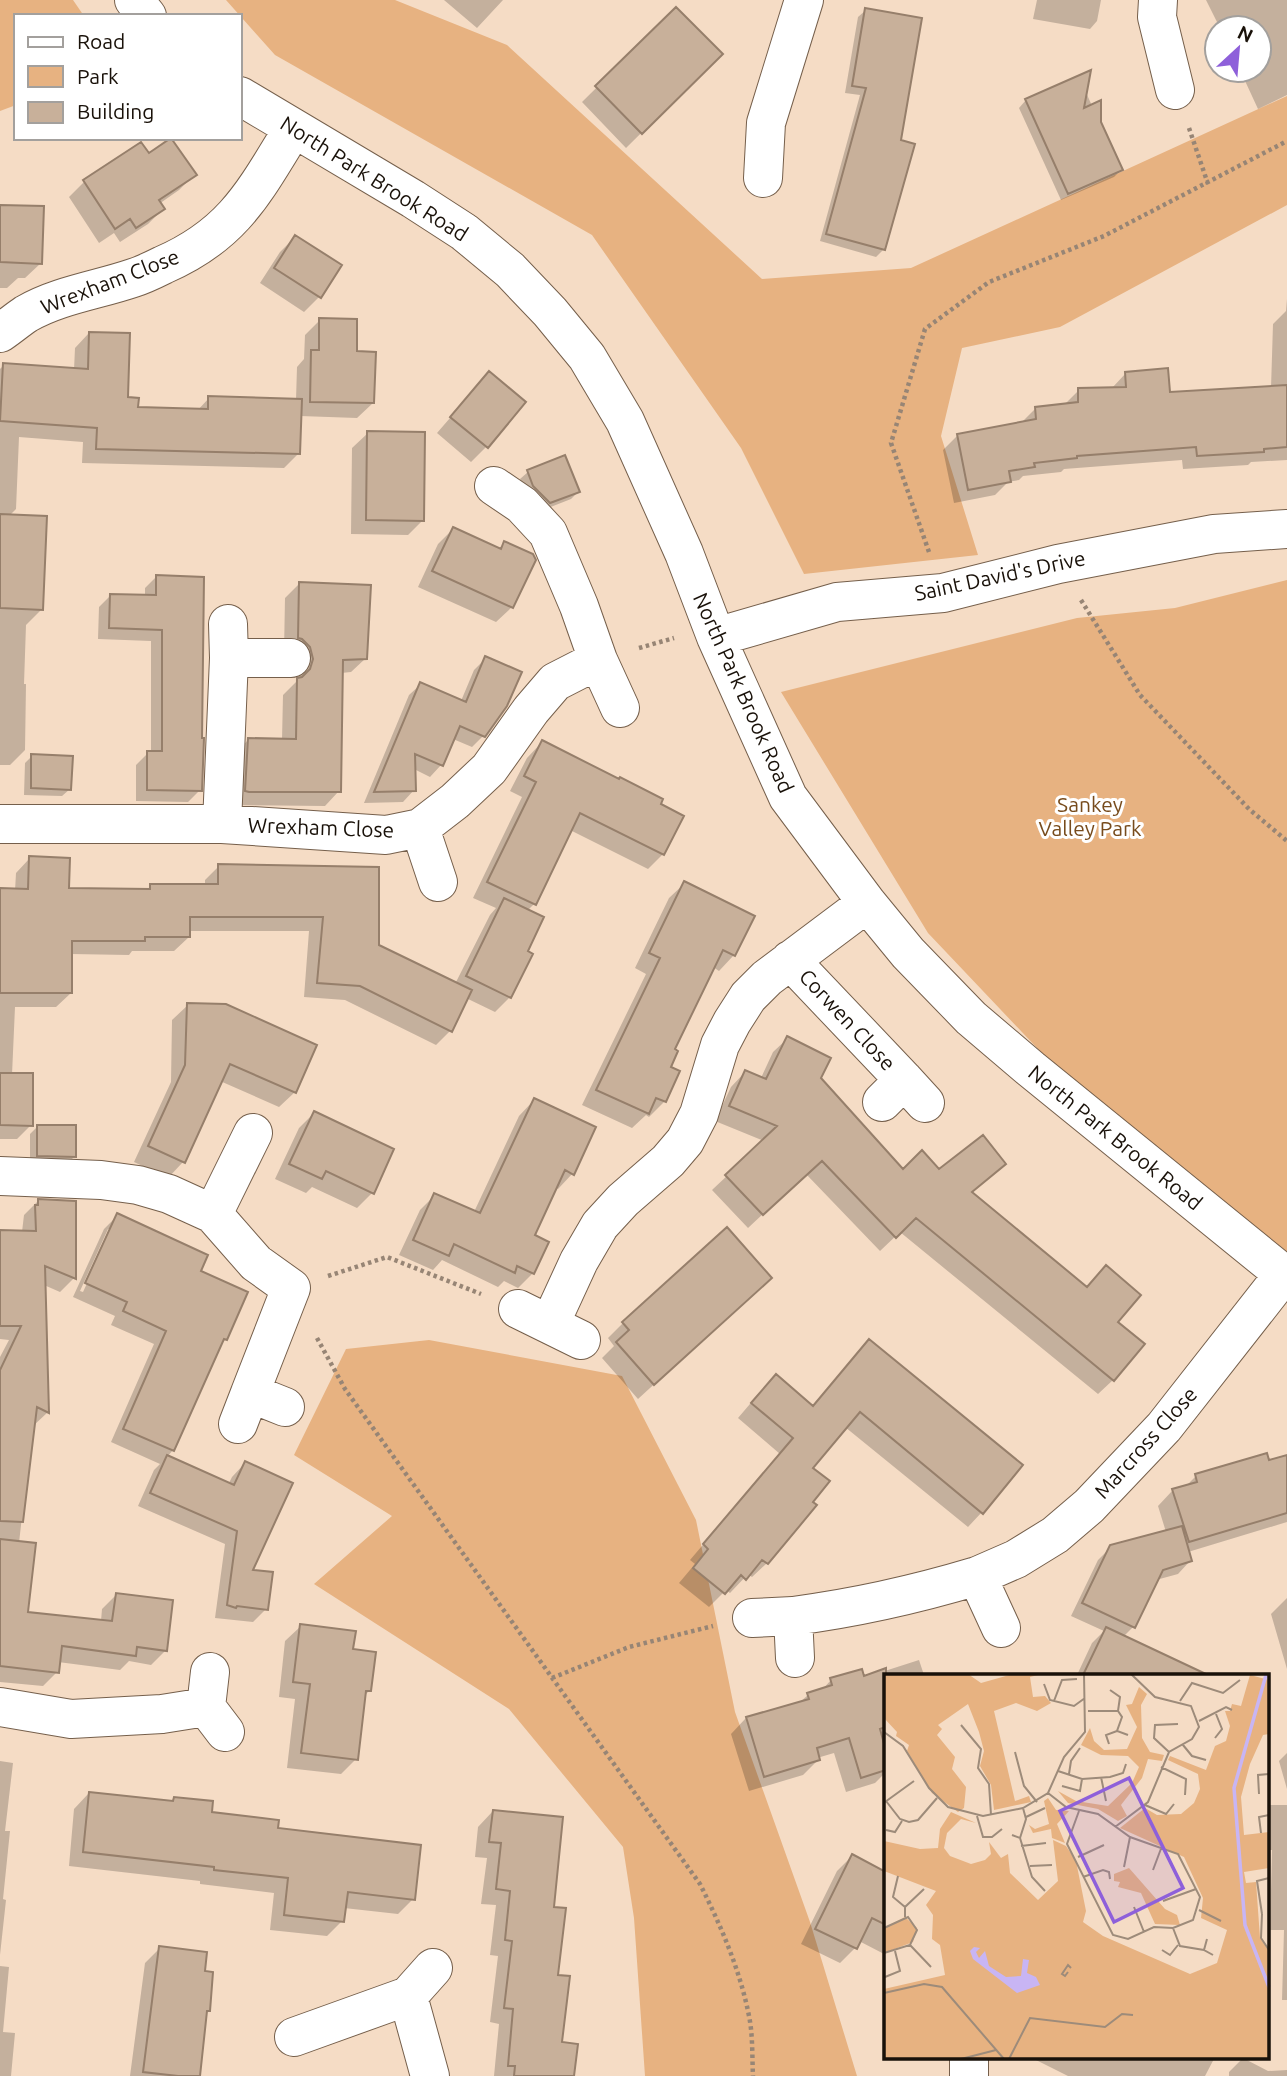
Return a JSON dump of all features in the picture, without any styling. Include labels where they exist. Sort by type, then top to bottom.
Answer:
[{"type":"street","points":[[134,0],[145,14]]},
{"type":"street","points":[[763,177],[766,124],[803,0]]},
{"type":"street","points":[[1158,0],[1157,17],[1175,90]]},
{"type":"street","name":"North Park Brook Road","points":[[242,97],[464,232],[510,270],[550,312],[587,357],[625,421],[684,553],[714,632],[788,797],[867,903],[908,953],[971,1018],[1286,1276]]},
{"type":"street","name":"Wrexham Close","points":[[0,333],[27,314],[68,296],[135,278],[204,244],[228,224],[247,201],[293,129]]},
{"type":"street","points":[[494,486],[522,505],[548,533],[620,708]]},
{"type":"street","name":"Saint David's Drive","points":[[714,632],[836,602],[943,593],[1058,564],[1214,534],[1287,529]]},
{"type":"street","name":"Wrexham Close","points":[[222,824],[228,641],[291,658]]},
{"type":"street","name":"Wrexham Close","points":[[0,824],[222,824],[386,835],[420,828],[455,801],[489,769],[531,710],[555,682],[598,660]]},
{"type":"street","name":"Wrexham Close","points":[[420,828],[438,883]]},
{"type":"street","name":"Corwen Close","points":[[550,1324],[579,1261],[600,1225],[623,1200],[668,1161],[685,1140],[699,1114],[720,1045],[748,997],[767,978],[867,903]]},
{"type":"street","name":"Corwen Close","points":[[790,960],[904,1095]]},
{"type":"street","points":[[213,1214],[253,1133]]},
{"type":"street","points":[[0,1176],[101,1180],[138,1185],[169,1194],[213,1214],[256,1264],[289,1293],[244,1409],[285,1407]]},
{"type":"street","name":"Marcross Close","points":[[752,1618],[838,1610],[931,1590],[977,1576],[1016,1559],[1055,1535],[1089,1506],[1164,1427],[1286,1276]]},
{"type":"street","points":[[977,1576],[1001,1628]]},
{"type":"street","points":[[793,1616],[795,1658]]},
{"type":"street","points":[[0,1707],[71,1719],[162,1714],[214,1704]]},
{"type":"street","points":[[294,2037],[420,1982],[430,2076]]},
{"type":"street","points":[[969,2076],[970,2058]]},
{"type":"path","points":[[1175,90],[1208,184]]},
{"type":"path","points":[[943,593],[891,443],[925,329],[989,282],[1104,236],[1287,141]]},
{"type":"path","points":[[1058,564],[1140,695],[1249,809],[1287,841]]},
{"type":"path","points":[[598,660],[714,632]]},
{"type":"path","points":[[550,1324],[387,1257],[289,1293],[345,1389],[700,1884],[735,1962],[750,2018],[753,2076]]},
{"type":"path","points":[[552,1678],[629,1647],[752,1618]]},
{"type":"green space","points":[[0,0],[73,0],[83,14],[14,14],[14,106],[0,111]]},
{"type":"green space","points":[[226,0],[395,0],[507,45],[762,279],[911,268],[1287,96],[1287,205],[1060,327],[962,348],[941,436],[978,555],[804,574],[741,448],[592,235],[275,55],[242,18],[242,14],[238,14]]},
{"type":"green space","name":"Sankey Valley Park","points":[[1287,580],[1287,1276],[1146,1163],[928,933],[781,692],[1077,618],[1175,608]]},
{"type":"green space","points":[[429,1340],[622,1376],[696,1520],[735,1712],[810,1922],[857,2076],[645,2076],[634,1918],[623,1847],[509,1709],[314,1584],[392,1516],[294,1455],[346,1349]]},
{"type":"building","points":[[676,7],[723,54],[642,134],[595,86]]},
{"type":"building","points":[[865,8],[922,18],[901,140],[915,144],[885,250],[826,234],[866,88],[852,86]]},
{"type":"building","points":[[1091,70],[1084,108],[1101,100],[1101,122],[1123,170],[1068,194],[1025,99]]},
{"type":"building","points":[[168,140],[172,140],[197,175],[159,200],[165,209],[136,228],[130,219],[115,229],[83,180],[141,142],[149,153]]},
{"type":"building","points":[[0,205],[44,206],[42,264],[0,262]]},
{"type":"building","points":[[295,235],[342,265],[321,298],[274,268]]},
{"type":"building","points":[[319,318],[357,319],[357,351],[376,352],[374,403],[310,402],[311,350],[319,350]]},
{"type":"building","points":[[89,332],[130,333],[128,397],[139,398],[138,407],[208,409],[208,396],[302,399],[300,454],[96,449],[97,428],[0,421],[3,363],[88,369]]},
{"type":"building","points":[[1168,368],[1170,392],[1287,385],[1287,447],[1264,449],[1264,452],[1197,456],[1196,447],[1077,456],[1034,463],[1035,467],[1009,471],[1011,482],[968,490],[957,434],[1036,419],[1035,407],[1078,402],[1078,388],[1126,387],[1125,372]]},
{"type":"building","points":[[489,371],[526,402],[488,448],[450,417]]},
{"type":"building","points":[[367,431],[425,432],[424,521],[366,520]]},
{"type":"building","points":[[565,455],[580,492],[550,503],[533,486],[527,470]]},
{"type":"building","points":[[0,514],[47,516],[43,610],[0,608]]},
{"type":"building","points":[[453,527],[501,549],[504,541],[533,554],[536,560],[513,608],[432,571]]},
{"type":"building","points":[[156,575],[204,577],[202,791],[147,790],[147,751],[162,751],[162,630],[109,628],[110,594],[156,595]]},
{"type":"building","points":[[299,582],[371,585],[367,659],[343,660],[341,792],[249,792],[245,791],[248,738],[296,739],[297,678],[310,669],[313,659],[310,647],[298,638]]},
{"type":"building","points":[[485,656],[522,672],[507,706],[485,737],[460,726],[443,766],[415,754],[416,791],[374,792],[420,682],[466,702]]},
{"type":"building","points":[[542,740],[663,799],[661,804],[684,816],[664,855],[580,813],[536,905],[487,882],[536,782],[524,776]]},
{"type":"building","points":[[31,754],[73,756],[71,790],[31,788]]},
{"type":"building","points":[[29,856],[70,858],[69,888],[150,889],[150,884],[218,884],[218,864],[379,867],[379,945],[472,990],[452,1032],[360,986],[317,983],[323,917],[190,917],[190,937],[145,937],[145,941],[72,941],[72,993],[0,993],[0,888],[28,889]]},
{"type":"building","points":[[684,881],[755,916],[735,956],[723,950],[675,1049],[678,1051],[671,1067],[680,1071],[666,1102],[656,1098],[649,1114],[596,1090],[660,958],[649,953]]},
{"type":"building","points":[[504,898],[544,917],[528,951],[533,954],[511,998],[466,976]]},
{"type":"building","points":[[187,1003],[226,1004],[317,1045],[296,1093],[230,1064],[185,1163],[148,1146],[185,1065]]},
{"type":"building","points":[[787,1036],[831,1058],[821,1078],[903,1169],[922,1150],[939,1169],[983,1135],[1006,1164],[972,1192],[1087,1287],[1106,1265],[1141,1295],[1118,1322],[1145,1344],[1114,1381],[916,1218],[896,1238],[822,1161],[763,1215],[725,1175],[777,1126],[729,1106],[745,1070],[766,1079]]},
{"type":"building","points":[[0,1073],[33,1073],[33,1126],[0,1125]]},
{"type":"building","points":[[534,1098],[596,1127],[574,1175],[565,1170],[535,1235],[549,1242],[534,1274],[517,1266],[515,1273],[454,1244],[449,1256],[413,1240],[434,1193],[480,1213]]},
{"type":"building","points":[[314,1111],[394,1149],[374,1194],[326,1171],[322,1179],[289,1164]]},
{"type":"building","points":[[37,1125],[76,1125],[76,1157],[37,1156]]},
{"type":"building","points":[[38,1199],[76,1201],[76,1279],[45,1266],[49,1413],[37,1407],[23,1522],[0,1521],[0,1370],[21,1326],[0,1326],[0,1230],[36,1231],[35,1205],[38,1205]]},
{"type":"building","points":[[117,1213],[208,1255],[201,1271],[248,1292],[174,1451],[123,1429],[166,1331],[123,1311],[127,1302],[85,1283]]},
{"type":"building","points":[[727,1227],[772,1278],[654,1385],[616,1342],[629,1330],[622,1322]]},
{"type":"building","points":[[869,1339],[1023,1465],[983,1514],[860,1412],[813,1468],[830,1481],[813,1502],[817,1505],[768,1564],[762,1560],[746,1580],[741,1575],[725,1594],[693,1568],[708,1549],[703,1544],[793,1438],[751,1403],[776,1374],[813,1406]]},
{"type":"building","points":[[1267,1453],[1269,1460],[1287,1455],[1287,1513],[1189,1542],[1172,1489],[1197,1482],[1195,1474]]},
{"type":"building","points":[[167,1455],[234,1485],[245,1461],[293,1483],[253,1570],[273,1572],[268,1610],[227,1605],[237,1531],[150,1493]]},
{"type":"building","points":[[1182,1526],[1192,1561],[1163,1570],[1135,1628],[1082,1603],[1110,1545]]},
{"type":"building","points":[[0,1539],[36,1543],[28,1612],[112,1621],[116,1593],[173,1600],[167,1651],[137,1647],[136,1656],[62,1646],[59,1673],[0,1666]]},
{"type":"building","points":[[300,1624],[356,1631],[353,1649],[376,1652],[371,1691],[366,1691],[358,1760],[301,1753],[310,1684],[293,1682]]},
{"type":"building","points":[[1106,1627],[1206,1674],[1083,1674]]},
{"type":"building","points":[[886,1668],[884,1728],[880,1729],[884,1744],[884,1771],[861,1778],[849,1738],[817,1748],[820,1760],[764,1777],[746,1717],[809,1699],[807,1693],[832,1685],[830,1678],[862,1669],[864,1676]]},
{"type":"building","points":[[89,1792],[173,1801],[174,1797],[213,1801],[212,1812],[279,1820],[278,1828],[421,1845],[415,1900],[348,1892],[344,1922],[284,1915],[288,1878],[83,1852]]},
{"type":"building","points":[[493,1810],[563,1817],[554,1907],[566,1908],[558,1975],[570,1976],[562,2042],[578,2044],[574,2076],[514,2076],[515,2066],[508,2066],[513,2009],[504,2008],[512,1941],[505,1940],[510,1891],[496,1889],[501,1843],[489,1842]]},
{"type":"building","points":[[852,1854],[884,1871],[884,1924],[872,1918],[857,1949],[815,1929]]},
{"type":"building","points":[[159,1946],[207,1952],[205,1971],[213,1972],[200,2076],[143,2072]]}]
